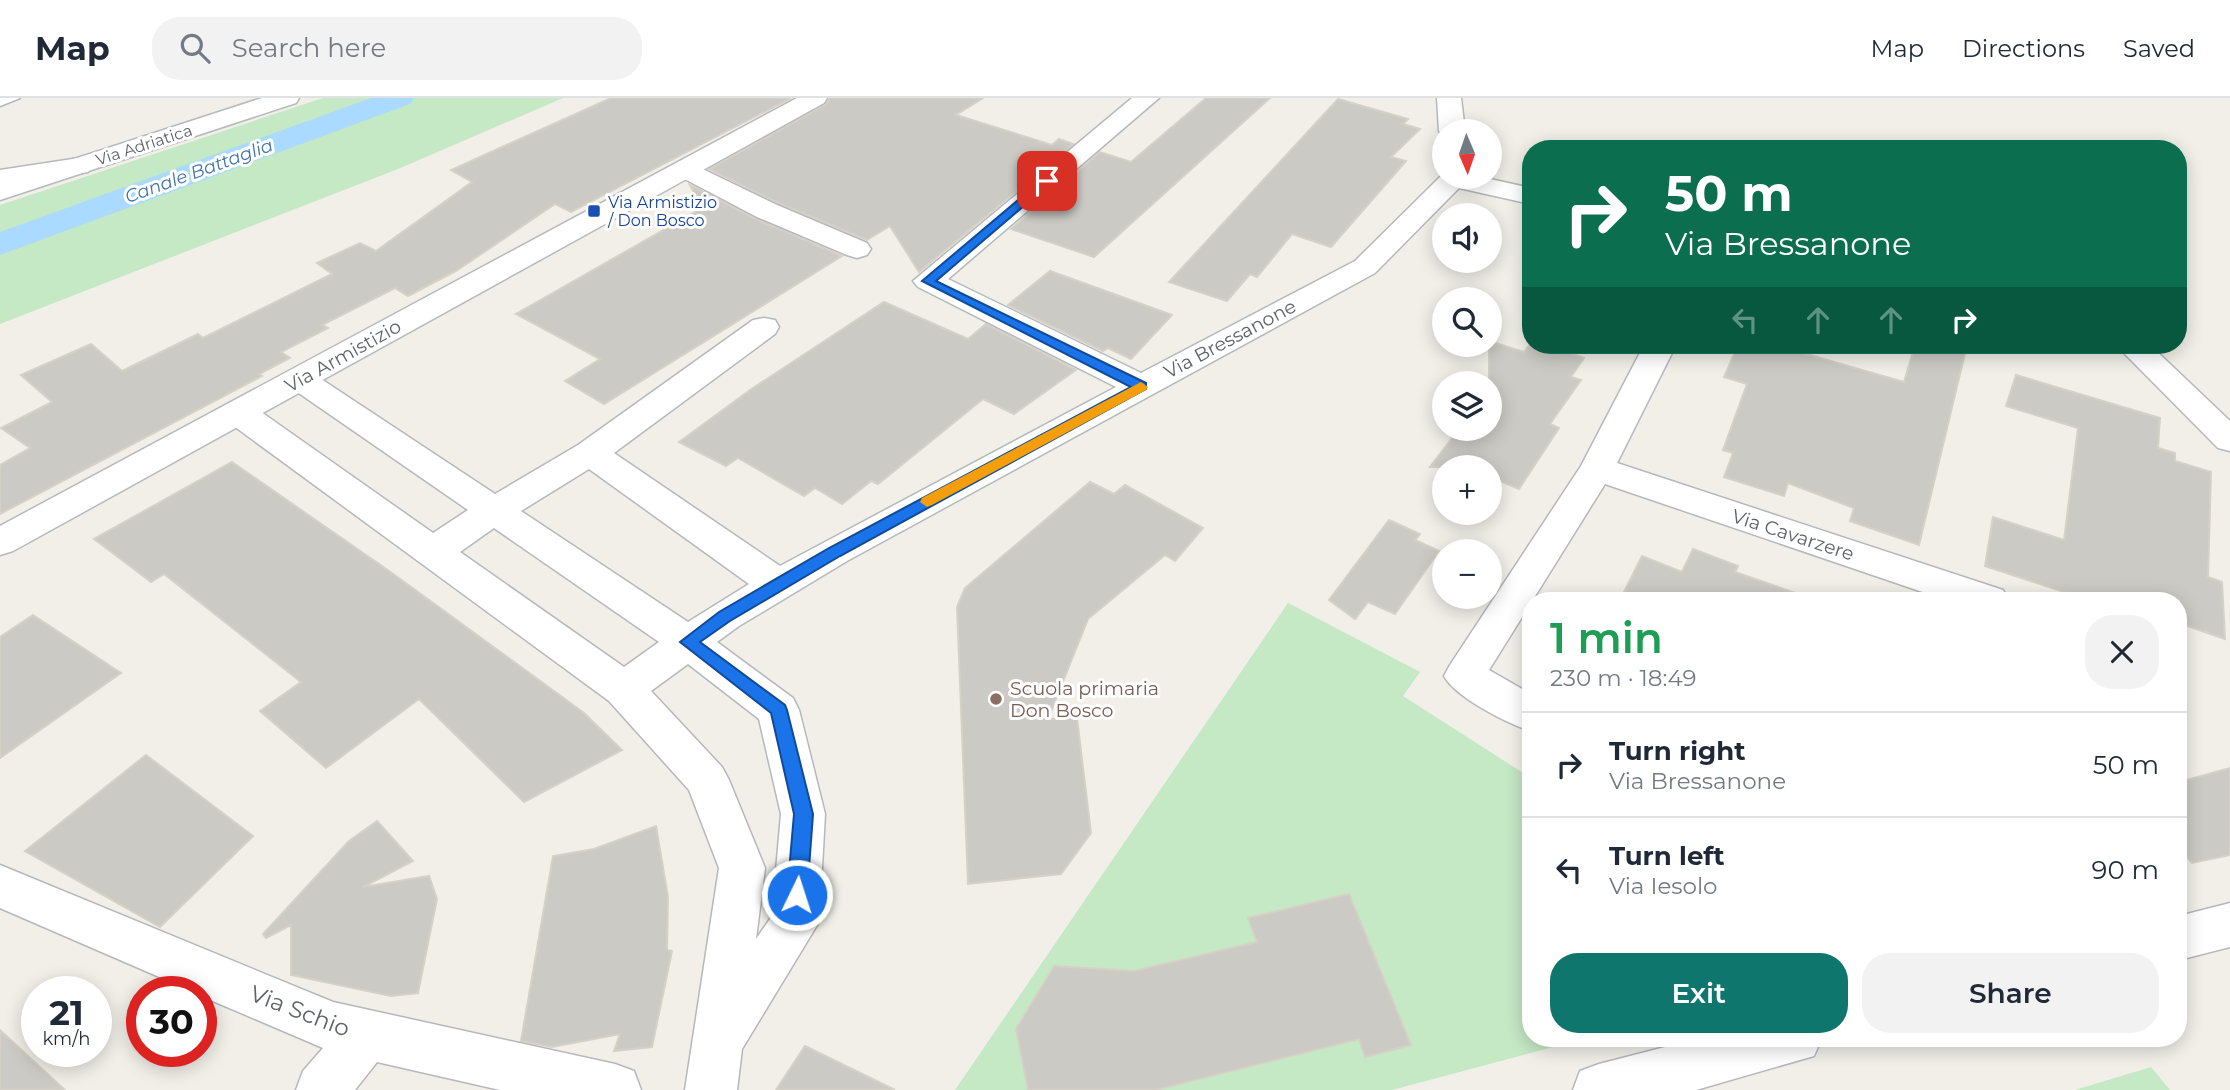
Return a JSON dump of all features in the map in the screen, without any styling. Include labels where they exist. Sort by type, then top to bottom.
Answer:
[{"type":"street","name":"Via Adriatica","points":[[0,192],[287,98]]},
{"type":"street","name":"Via Armistizio","points":[[0,542],[815,98]]},
{"type":"street","points":[[1142,386],[928,281],[1147,98]]},
{"type":"street","points":[[1449,98],[1450,119]]},
{"type":"street","points":[[0,178],[81,166]]},
{"type":"street","points":[[685,169],[767,211],[857,249]]},
{"type":"street","name":"Via Bressanone","points":[[624,689],[725,617],[834,552],[1365,267],[1444,189]]},
{"type":"street","points":[[1501,189],[1522,194]]},
{"type":"street","points":[[431,553],[495,510],[590,453],[764,327]]},
{"type":"street","points":[[1522,708],[1464,676],[1597,469],[1655,354]]},
{"type":"street","points":[[2141,354],[2230,440]]},
{"type":"street","points":[[301,380],[688,642],[778,710],[803,814],[795,922],[719,1040]]},
{"type":"street","points":[[239,413],[624,689],[707,780],[742,868],[711,1090]]},
{"type":"street","points":[[590,453],[779,585]]},
{"type":"street","name":"Via Cavarzere","points":[[1597,469],[1965,592]]},
{"type":"street","name":"Via Schio","points":[[0,886],[332,1027],[615,1090]]},
{"type":"street","points":[[2187,936],[2230,925]]},
{"type":"street","points":[[321,1090],[366,1035]]},
{"type":"street","points":[[1599,1090],[1752,1047]]},
{"type":"lane","points":[[0,102],[14,98]]},
{"type":"green space","points":[[323,98],[563,98],[398,169],[0,324],[0,205]]},
{"type":"green space","points":[[1288,603],[1420,672],[1403,696],[1522,772],[1522,1047],[1553,1047],[1392,1090],[955,1090]]},
{"type":"green space","points":[[2151,1067],[2170,1090],[2075,1090]]},
{"type":"building","points":[[611,98],[791,98],[571,212],[555,204],[456,271],[408,296],[395,288],[322,325],[328,328],[281,352],[290,358],[259,374],[262,376],[0,514],[0,465],[30,448],[1,428],[52,402],[21,375],[91,344],[122,371],[198,334],[203,338],[332,274],[317,263],[360,243],[376,251],[472,182],[451,170]]},
{"type":"building","points":[[830,98],[983,98],[956,115],[1052,145],[1059,139],[1073,144],[919,272],[890,226],[867,240],[778,203],[709,169],[825,105]]},
{"type":"building","points":[[1206,98],[1270,98],[1094,257],[1011,229],[1100,152],[1131,162]]},
{"type":"building","points":[[1338,99],[1408,119],[1403,124],[1420,129],[1391,157],[1406,161],[1331,247],[1292,234],[1257,277],[1250,274],[1227,301],[1169,282]]},
{"type":"building","points":[[690,185],[756,219],[842,256],[604,404],[565,381],[600,359],[516,314],[702,208]]},
{"type":"building","points":[[1050,271],[1172,315],[1131,359],[1108,348],[1103,351],[1008,305]]},
{"type":"building","points":[[884,302],[968,339],[986,324],[1076,370],[1014,414],[983,399],[878,484],[871,481],[842,504],[815,488],[804,496],[738,458],[726,466],[679,442],[750,390]]},
{"type":"building","points":[[1502,345],[1522,351],[1522,354],[1573,354],[1584,358],[1571,377],[1581,380],[1550,424],[1559,428],[1519,489],[1502,482],[1502,455],[1439,455],[1450,441],[1502,441],[1502,371],[1489,371],[1489,357],[1502,357]]},
{"type":"building","points":[[1734,354],[1806,354],[1904,382],[1912,354],[1965,354],[1919,545],[1850,521],[1854,508],[1788,483],[1784,496],[1724,477],[1733,453],[1723,450],[1747,384],[1724,377]]},
{"type":"building","points":[[2016,375],[2160,418],[2158,448],[2175,453],[2175,461],[2211,472],[2208,577],[2222,582],[2225,639],[2187,626],[2187,592],[2064,592],[1985,566],[1993,517],[2064,540],[2078,428],[2006,406]]},
{"type":"building","points":[[232,462],[392,573],[584,713],[622,750],[524,802],[419,699],[326,768],[260,711],[301,682],[164,574],[151,582],[94,539]]},
{"type":"building","name":"Scuola primaria Don Bosco","points":[[1090,482],[1114,494],[1125,485],[1203,528],[1175,561],[1165,555],[1088,619],[1048,719],[1077,718],[1091,833],[1061,874],[968,884],[957,607],[965,588]]},
{"type":"building","points":[[1389,520],[1420,534],[1415,540],[1432,548],[1432,561],[1395,614],[1368,602],[1355,619],[1329,600]]},
{"type":"building","points":[[1693,549],[1738,566],[1735,572],[1792,592],[1624,592],[1642,556],[1682,572]]},
{"type":"building","points":[[33,615],[121,673],[0,758],[0,637]]},
{"type":"building","points":[[146,755],[253,836],[160,927],[25,851]]},
{"type":"building","points":[[2230,768],[2230,855],[2192,863],[2187,858],[2187,780]]},
{"type":"building","points":[[377,821],[413,861],[363,887],[429,876],[437,899],[418,993],[391,996],[291,975],[291,925],[266,938],[263,934],[349,841]]},
{"type":"building","points":[[656,826],[668,897],[667,950],[672,951],[652,1047],[614,1051],[620,1034],[552,1047],[521,1041],[553,856],[594,849]]},
{"type":"building","points":[[1349,894],[1411,1045],[1365,1057],[1359,1039],[1155,1090],[1028,1090],[1016,1029],[1054,966],[1134,971],[1257,942],[1248,918]]},
{"type":"building","points":[[0,1030],[21,1049],[21,1067],[40,1067],[65,1090],[0,1090]]},
{"type":"building","points":[[805,1046],[895,1090],[776,1090]]},
{"type":"waterway","name":"Canale Battaglia","points":[[0,244],[399,98]]},
{"type":"slow traffic","points":[[927,502],[1141,387]]},
{"type":"place","name":"Via Armistizio / Don Bosco","points":[[594,211]]},
{"type":"place","name":"Scuola primaria Don Bosco","points":[[996,699]]},
{"type":"route","points":[[797,895],[803,814],[778,710],[688,642],[834,552],[1142,386],[928,281],[1047,181]]}]
